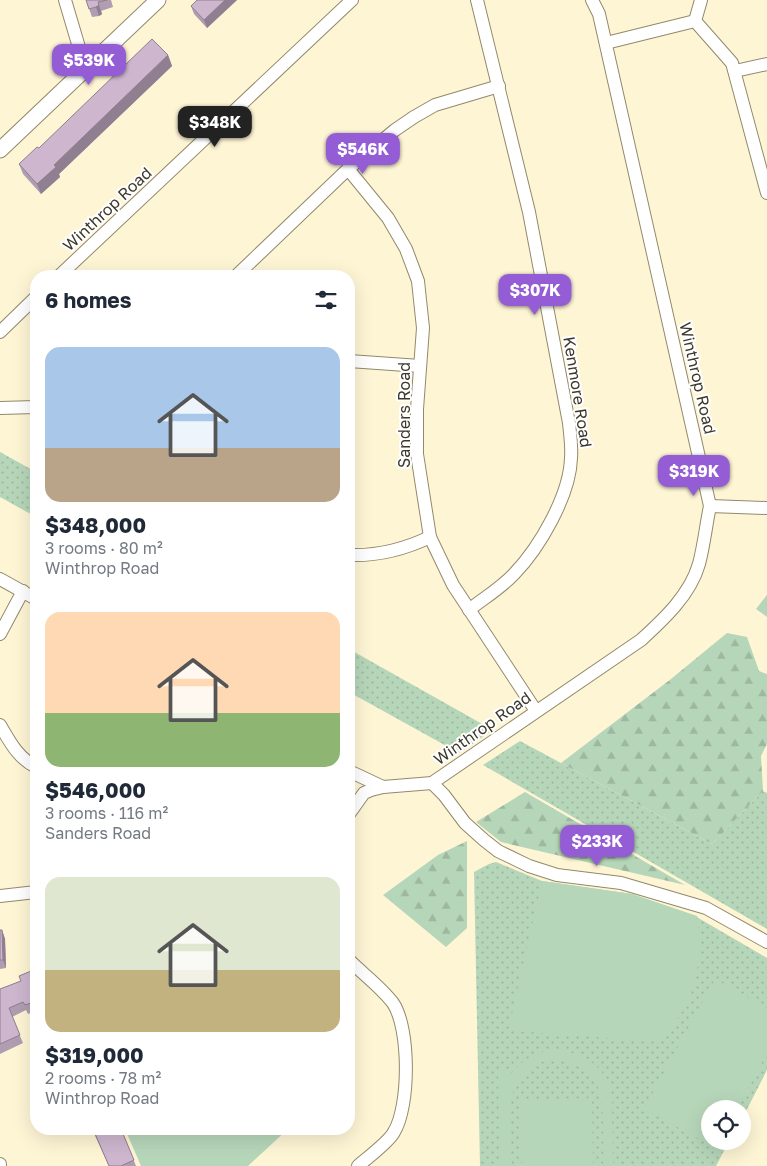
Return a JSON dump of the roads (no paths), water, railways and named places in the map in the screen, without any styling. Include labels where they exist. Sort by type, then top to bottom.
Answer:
[{"type":"main road","points":[[0,150],[158,0]]},
{"type":"street","points":[[65,0],[81,54],[92,62]]},
{"type":"street","name":"Winthrop Road","points":[[65,270],[352,0]]},
{"type":"street","name":"Kenmore Road","points":[[469,610],[514,575],[551,523],[568,478],[571,458],[569,423],[531,221],[478,0]]},
{"type":"street","name":"Winthrop Road","points":[[355,806],[364,793],[383,787],[432,783],[641,640],[666,617],[694,577],[699,564],[710,506],[606,43],[599,14],[592,0]]},
{"type":"street","points":[[695,21],[701,0]]},
{"type":"street","points":[[606,43],[695,21]]},
{"type":"street","points":[[695,21],[732,63],[767,193]]},
{"type":"street","points":[[735,71],[767,64]]},
{"type":"street","points":[[242,270],[348,169],[395,130],[436,105],[499,86]]},
{"type":"street","name":"Sanders Road","points":[[348,169],[388,218],[406,249],[418,281],[423,328],[417,454],[430,537],[453,584],[536,711]]},
{"type":"street","points":[[0,332],[30,304]]},
{"type":"street","points":[[355,361],[420,366]]},
{"type":"street","points":[[0,408],[30,407]]},
{"type":"street","points":[[710,506],[767,508]]},
{"type":"street","points":[[355,555],[374,554],[418,543],[430,537]]},
{"type":"street","points":[[0,579],[30,596]]},
{"type":"street","points":[[0,634],[23,592]]},
{"type":"street","points":[[0,725],[16,752],[30,763]]},
{"type":"street","points":[[355,774],[383,787]]},
{"type":"street","points":[[432,783],[444,795],[465,823],[484,840],[498,851],[529,866],[557,875],[621,883],[706,908],[767,942]]},
{"type":"street","points":[[0,896],[30,893]]},
{"type":"street","points":[[355,965],[383,991],[393,1003],[401,1019],[404,1034],[406,1093],[401,1119],[394,1134],[358,1166]]}]
